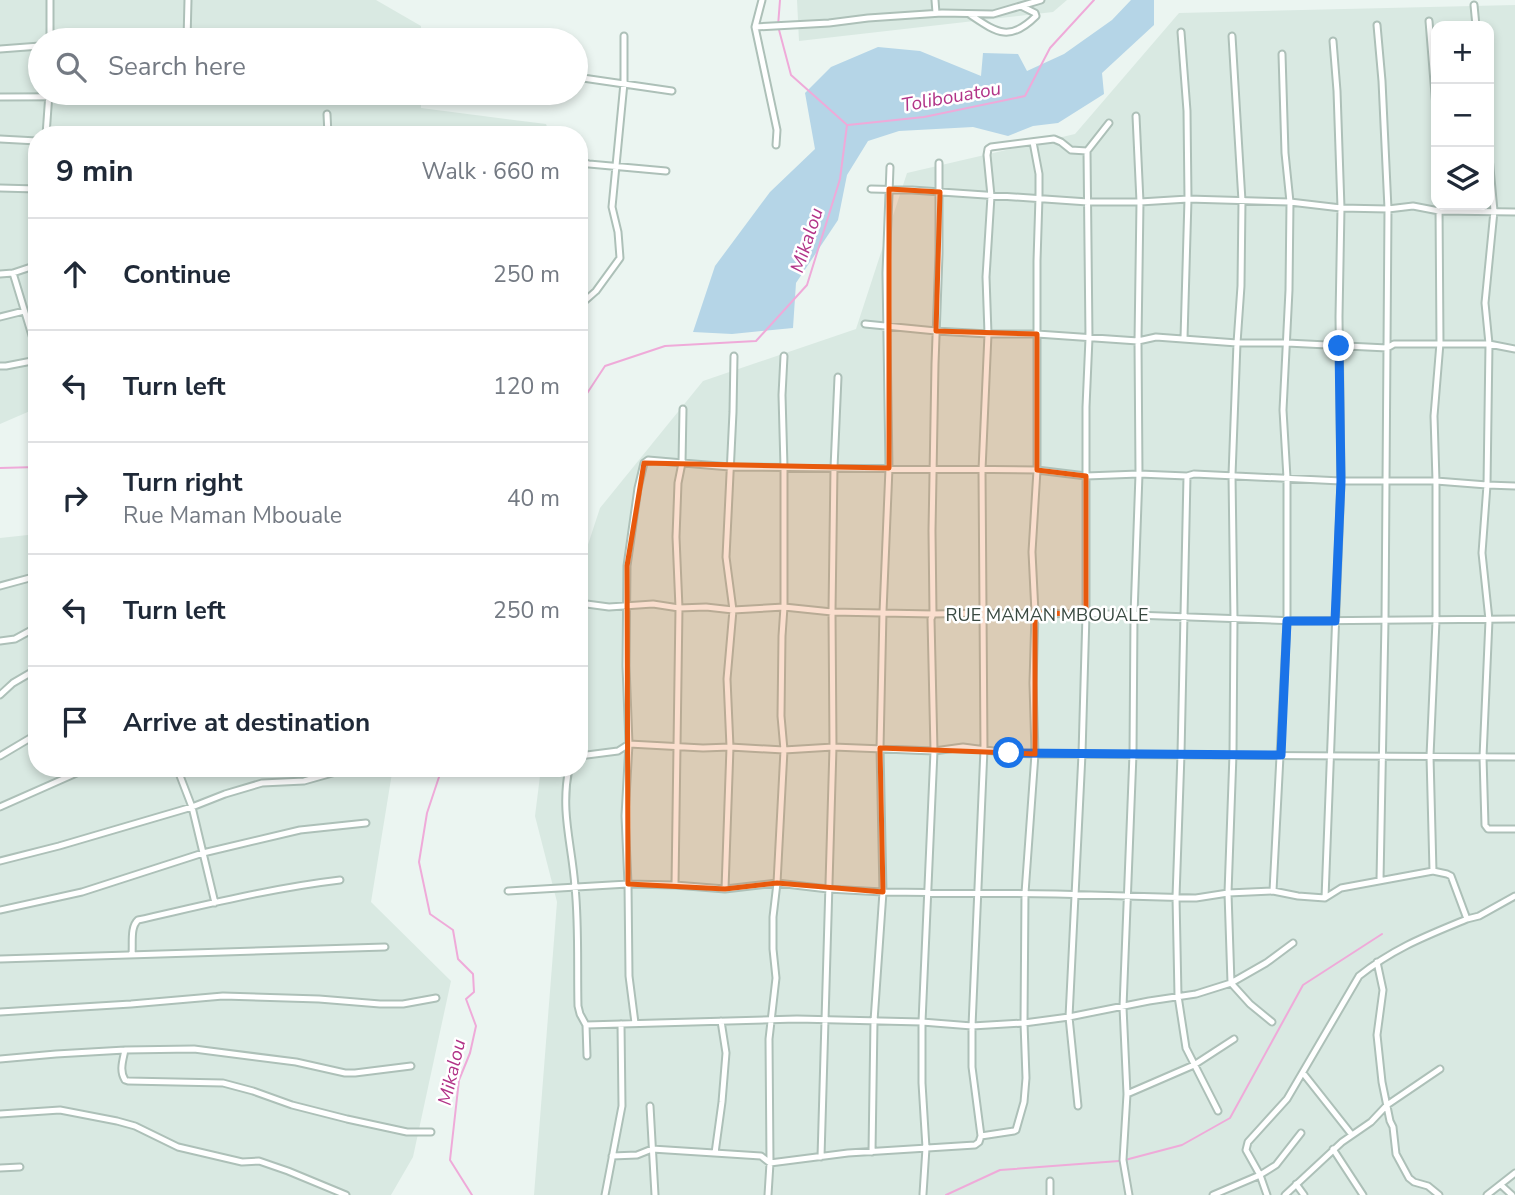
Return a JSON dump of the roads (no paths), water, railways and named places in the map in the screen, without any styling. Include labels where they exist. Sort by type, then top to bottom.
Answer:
[{"type":"street","points":[[50,0],[50,28]]},
{"type":"street","points":[[187,28],[188,0]]},
{"type":"street","points":[[762,0],[755,27],[777,130],[776,145]]},
{"type":"street","points":[[936,0],[936,13]]},
{"type":"street","points":[[755,27],[936,13],[993,14],[1041,0]]},
{"type":"street","points":[[1474,5],[1476,21]]},
{"type":"street","points":[[969,13],[989,28],[1008,33],[1028,24],[1035,16],[1035,13],[1021,6]]},
{"type":"street","points":[[1429,21],[1434,84]]},
{"type":"street","points":[[1377,25],[1388,209],[1380,880]]},
{"type":"street","points":[[1181,32],[1187,111],[1188,199],[1184,338]]},
{"type":"street","points":[[588,298],[620,258],[612,207],[624,83],[624,36]]},
{"type":"street","points":[[1232,36],[1242,201],[1241,286],[1232,475],[1233,754],[1228,893],[1231,983],[1250,1004],[1272,1022]]},
{"type":"street","points":[[1325,898],[1341,481],[1340,208],[1333,41]]},
{"type":"street","points":[[0,49],[28,47]]},
{"type":"street","points":[[1273,891],[1287,621],[1287,478],[1283,410],[1290,202],[1285,153],[1282,54]]},
{"type":"street","points":[[588,78],[672,91]]},
{"type":"street","points":[[0,97],[28,96]]},
{"type":"street","points":[[47,126],[48,105]]},
{"type":"street","points":[[327,114],[328,126]]},
{"type":"street","points":[[1129,1195],[1123,1160],[1127,1094],[1123,1007],[1133,754],[1139,474],[1140,202],[1136,116]]},
{"type":"street","points":[[1077,1107],[1069,1017],[1086,614],[1086,407],[1089,338],[1087,151],[1109,123]]},
{"type":"street","points":[[0,139],[28,141]]},
{"type":"street","points":[[612,1157],[637,1155],[652,1149],[761,1156],[771,1163],[979,1142],[981,1136],[972,1066],[972,1026],[984,749],[982,470],[988,334],[986,276],[991,196],[986,155],[991,147],[1054,139],[1071,150],[1087,151]]},
{"type":"street","points":[[981,1136],[1014,1131],[1018,1127],[1026,1079],[1025,893],[1035,754],[1032,552],[1037,470],[1037,261],[1040,197],[1033,142]]},
{"type":"street","points":[[923,1194],[926,1148],[922,1022],[934,751],[931,619],[939,163]]},
{"type":"street","points":[[588,164],[666,172]]},
{"type":"street","points":[[872,1152],[874,1021],[883,892],[880,748],[890,468],[886,248],[890,167]]},
{"type":"street","points":[[0,188],[28,189]]},
{"type":"street","points":[[871,189],[1040,197],[1088,202],[1188,199],[1290,202],[1340,208],[1431,207]]},
{"type":"street","points":[[1433,871],[1430,756],[1436,621],[1437,481],[1434,416],[1440,343],[1439,210]]},
{"type":"street","points":[[1476,210],[1515,212]]},
{"type":"street","points":[[1494,211],[1485,303],[1489,344],[1487,485],[1482,553],[1489,620],[1483,757],[1485,825],[1492,830],[1515,829]]},
{"type":"street","points":[[0,274],[28,268]]},
{"type":"street","points":[[13,273],[28,324]]},
{"type":"street","points":[[0,317],[24,311]]},
{"type":"street","points":[[865,324],[936,331],[1138,341],[1156,337],[1237,343],[1387,348],[1394,344],[1489,344],[1515,349]]},
{"type":"street","points":[[725,889],[730,747],[727,679],[733,610],[726,557],[734,356]]},
{"type":"street","points":[[768,1195],[771,1163],[770,1019],[776,978],[773,917],[784,750],[780,716],[784,607],[784,356]]},
{"type":"street","points":[[0,366],[28,361]]},
{"type":"street","points":[[821,1157],[833,747],[832,612],[838,377]]},
{"type":"street","points":[[675,884],[679,608],[676,537],[683,410]]},
{"type":"street","points":[[635,1023],[629,976],[625,816],[629,744],[626,666],[627,566],[638,488],[644,463],[648,460],[730,467],[1037,470],[1086,476],[1194,474],[1515,486]]},
{"type":"street","points":[[1187,476],[1176,897],[1178,996],[1184,1042],[1218,1111]]},
{"type":"street","points":[[0,586],[28,578]]},
{"type":"street","name":"RUE MAMAN MBOUALE","points":[[588,604],[609,607],[653,604],[733,610],[784,607],[832,612],[933,614],[1134,615],[1287,621],[1515,620]]},
{"type":"street","points":[[0,642],[15,639],[28,631]]},
{"type":"street","points":[[0,695],[28,674]]},
{"type":"street","points":[[0,756],[28,739]]},
{"type":"street","points":[[588,755],[618,751],[629,744],[784,750],[833,747],[934,751],[963,747],[1035,754],[1515,757]]},
{"type":"street","points":[[0,807],[68,777]]},
{"type":"street","points":[[180,777],[191,807],[215,903]]},
{"type":"street","points":[[0,861],[191,807],[262,783],[304,781],[318,777]]},
{"type":"street","points":[[567,777],[565,813],[575,887],[579,1006],[586,1025],[587,1056]]},
{"type":"street","points":[[0,910],[82,892],[203,853],[300,830],[366,823]]},
{"type":"street","points":[[508,891],[628,884],[675,884],[725,889],[777,883],[883,892],[1196,898],[1273,891],[1325,898],[1340,888],[1433,871],[1451,876],[1467,919]]},
{"type":"street","points":[[132,954],[135,922],[310,883],[340,880]]},
{"type":"street","points":[[1267,1195],[1247,1150],[1248,1142],[1287,1099],[1359,976],[1403,946],[1479,916],[1515,896]]},
{"type":"street","points":[[586,1025],[770,1019],[922,1022],[972,1026],[1024,1023],[1196,994],[1231,983],[1266,963],[1293,943]]},
{"type":"street","points":[[0,960],[385,947]]},
{"type":"street","points":[[1377,962],[1382,990],[1377,1035],[1382,1082],[1393,1127],[1396,1154],[1409,1178],[1428,1186],[1439,1195]]},
{"type":"street","points":[[0,1012],[223,996],[380,1004],[403,1004],[436,998]]},
{"type":"street","points":[[715,1153],[726,1053],[721,1021]]},
{"type":"street","points":[[605,1195],[622,1106],[621,1024]]},
{"type":"street","points":[[1127,1094],[1194,1065],[1234,1039]]},
{"type":"street","points":[[0,1059],[125,1050],[194,1049],[296,1062],[345,1073],[411,1066]]},
{"type":"street","points":[[125,1050],[121,1067],[122,1077],[128,1081],[223,1083],[348,1119],[407,1132],[430,1132]]},
{"type":"street","points":[[1285,1195],[1333,1149],[1371,1122],[1387,1105],[1440,1069]]},
{"type":"street","points":[[1303,1073],[1352,1135]]},
{"type":"street","points":[[650,1106],[655,1195]]},
{"type":"street","points":[[0,1114],[60,1110],[117,1121],[135,1126],[178,1147],[242,1162],[258,1161],[346,1195]]},
{"type":"street","points":[[1213,1195],[1276,1165],[1301,1133]]},
{"type":"street","points":[[1333,1149],[1363,1195]]},
{"type":"street","points":[[0,1168],[20,1167]]},
{"type":"street","points":[[1488,1195],[1515,1173]]},
{"type":"street","points":[[1050,1181],[1050,1195]]},
{"type":"street","points":[[1296,1184],[1304,1195]]},
{"type":"street","points":[[1501,1185],[1512,1195]]},
{"type":"waterway","name":"Mikalou","points":[[780,0],[778,26],[791,75],[846,124]]},
{"type":"waterway","name":"Tolibouatou","points":[[848,125],[924,117],[1025,96],[1050,48],[1094,0]]},
{"type":"waterway","name":"Mikalou","points":[[588,392],[605,366],[665,346],[756,341],[807,285],[840,179],[847,125]]},
{"type":"waterway","points":[[0,468],[28,467]]},
{"type":"waterway","name":"Mikalou","points":[[439,777],[427,813],[419,862],[430,914],[453,930],[458,959],[473,974],[474,992],[466,999],[476,1026],[470,1053],[459,1080],[450,1160],[472,1195]]},
{"type":"waterway","points":[[1125,1160],[1182,1145],[1230,1118],[1303,985],[1382,934]]},
{"type":"waterway","points":[[946,1195],[1000,1170],[1119,1161]]}]
